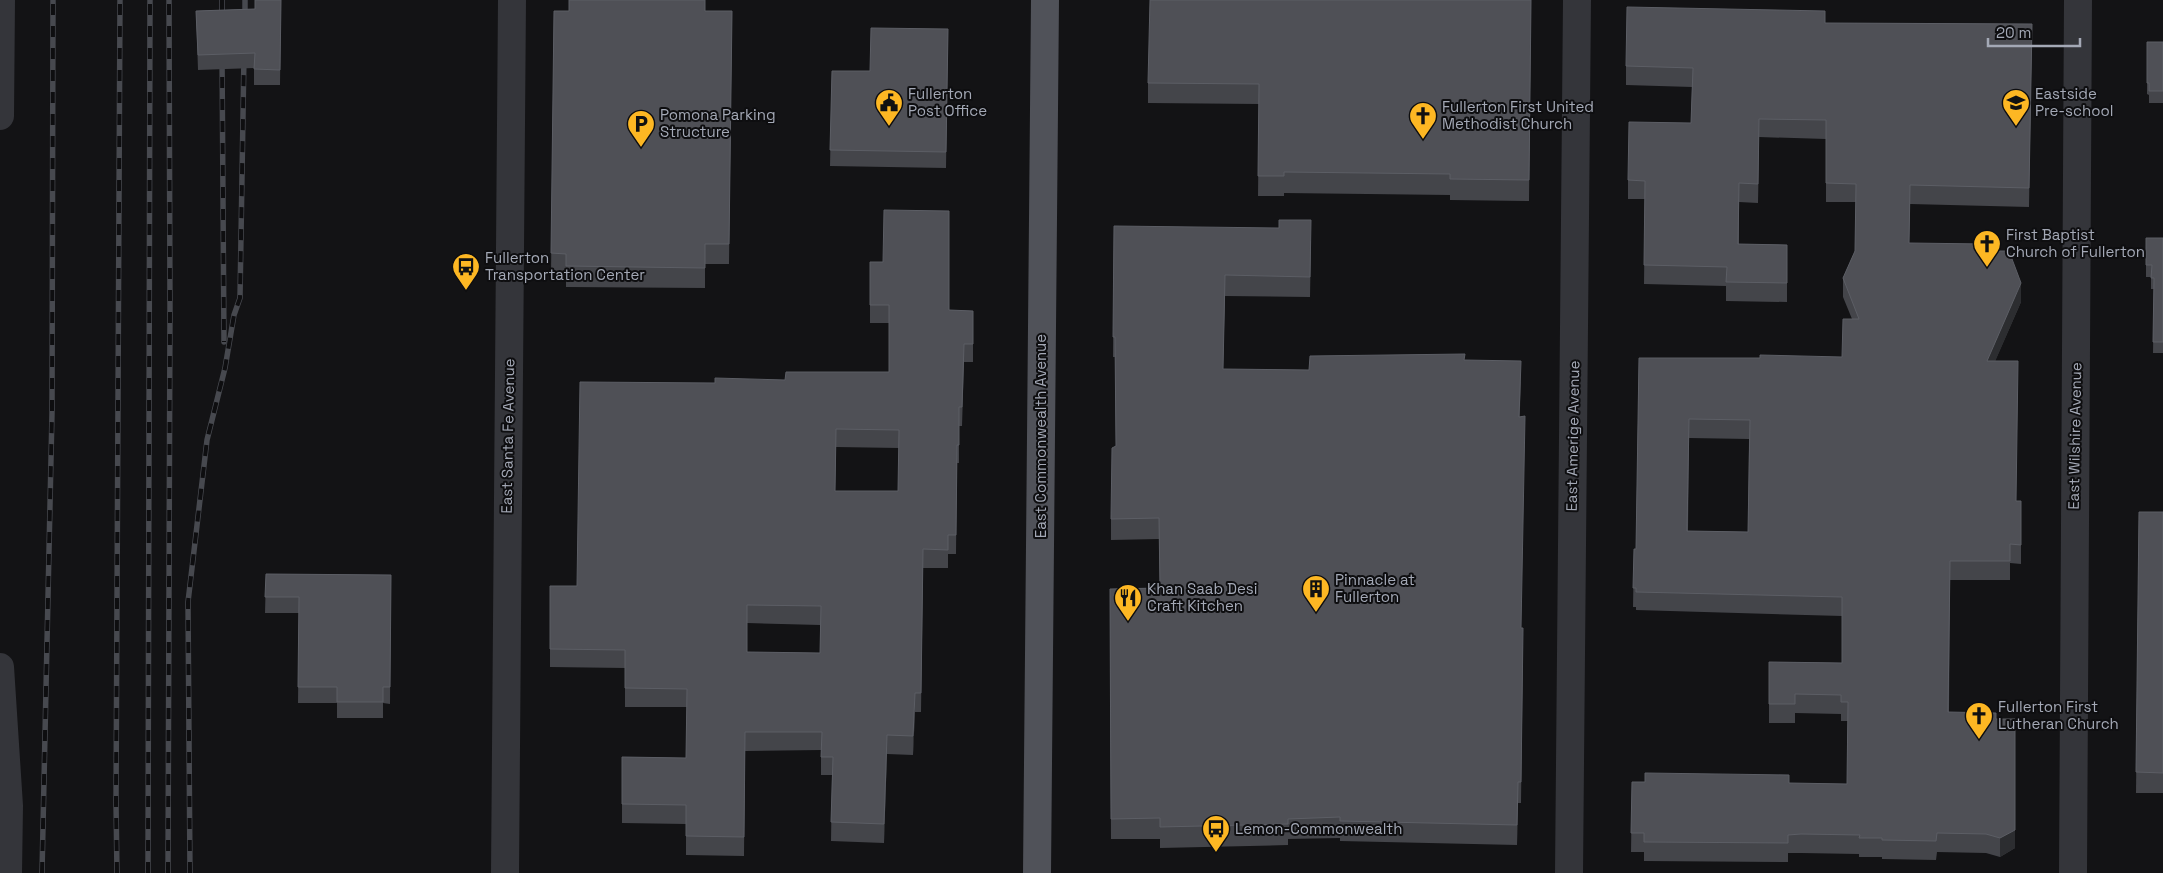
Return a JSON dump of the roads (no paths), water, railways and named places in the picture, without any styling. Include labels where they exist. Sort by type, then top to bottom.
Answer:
[{"type":"main road","name":"East Commonwealth Avenue","points":[[1037,873],[1045,0]]},
{"type":"street","points":[[0,116],[1,0]]},
{"type":"street","name":"East Santa Fe Avenue","points":[[505,873],[512,0]]},
{"type":"street","name":"East Amerige Avenue","points":[[1569,873],[1577,0]]},
{"type":"street","name":"East Wilshire Avenue","points":[[2073,873],[2078,0]]},
{"type":"street","points":[[0,667],[9,806],[8,873]]},
{"type":"railway","points":[[42,873],[52,413],[53,0]]},
{"type":"railway","points":[[117,873],[120,0]]},
{"type":"railway","points":[[148,873],[150,0]]},
{"type":"railway","points":[[168,873],[169,0]]},
{"type":"railway","points":[[222,0],[222,22]]},
{"type":"railway","points":[[245,0],[245,22]]},
{"type":"railway","points":[[222,55],[224,342]]},
{"type":"railway","points":[[190,873],[188,602],[207,440],[225,368],[234,315],[240,298],[244,55]]},
{"type":"place","name":"Fullerton Post Office","points":[[889,127]]},
{"type":"place","name":"Eastside Pre-school","points":[[2016,127]]},
{"type":"place","name":"Fullerton First United Methodist Church","points":[[1423,140]]},
{"type":"place","name":"Pomona Parking Structure","points":[[641,148]]},
{"type":"place","name":"First Baptist Church of Fullerton","points":[[1987,268]]},
{"type":"place","name":"Fullerton Transportation Center","points":[[466,291]]},
{"type":"place","name":"Pinnacle at Fullerton","points":[[1316,613]]},
{"type":"place","name":"Khan Saab Desi Craft Kitchen","points":[[1128,622]]},
{"type":"place","name":"Fullerton First Lutheran Church","points":[[1979,740]]},
{"type":"place","name":"Lemon-Commonwealth","points":[[1216,853]]}]
